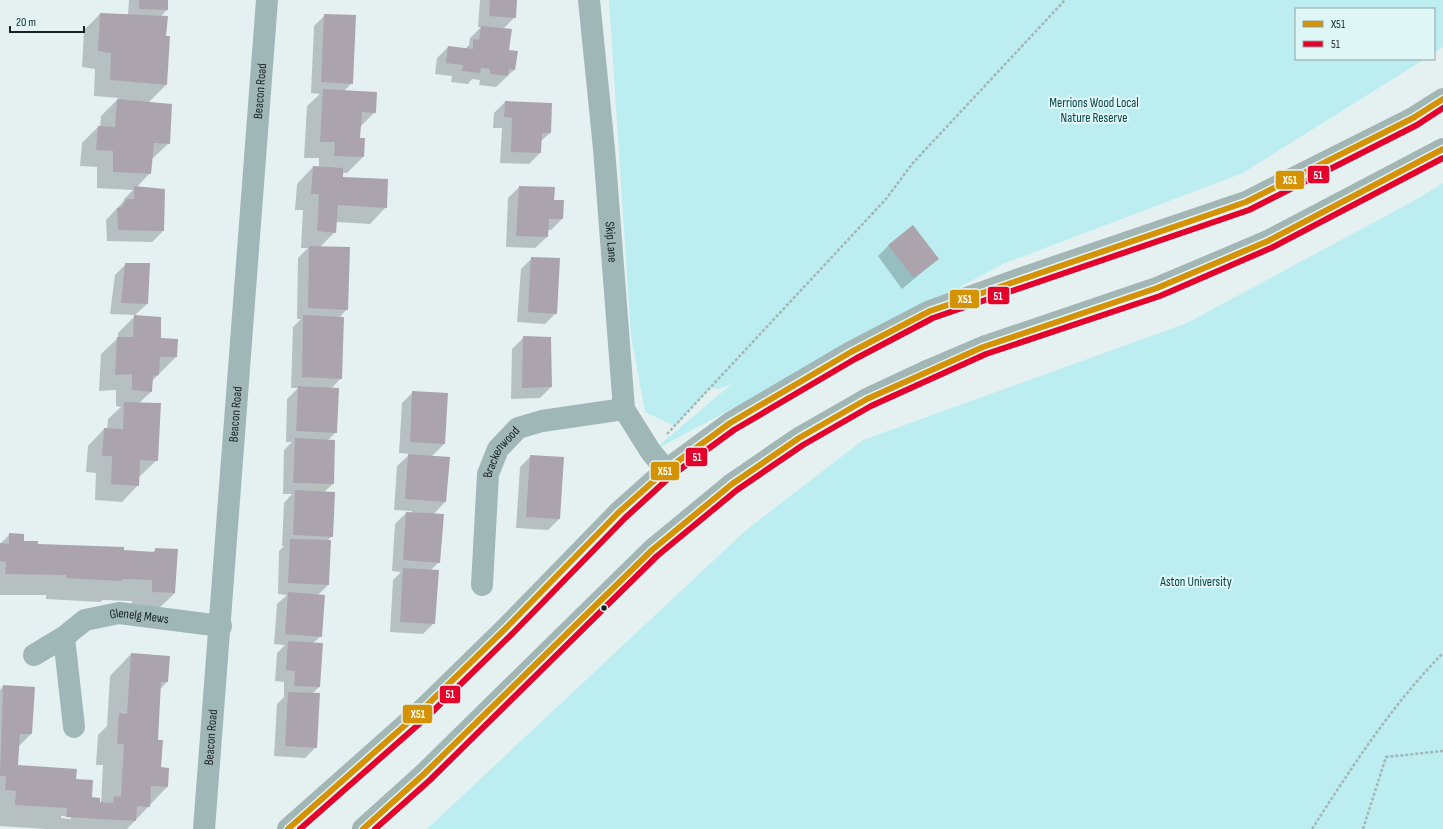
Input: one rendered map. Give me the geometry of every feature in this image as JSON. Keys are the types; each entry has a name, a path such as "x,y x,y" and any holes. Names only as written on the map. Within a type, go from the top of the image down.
{"highway":[{"path":"288,829 420,712 507,628 619,512 666,470 730,423 791,386 930,311 1246,202 1413,118 1443,99"},
{"path":"372,826 652,550 732,484 799,438 867,399 935,367 983,347 1157,288 1268,241 1443,149"}],"street":[{"name":"Beacon Road","path":"204,829 221,626 267,0"},
{"name":"Skip Lane","path":"589,0 604,149 624,409 651,452 666,470"},
{"name":"Brackenwood","path":"482,585 488,474 498,449 518,428 542,421 624,409"},
{"name":"Glenelg Mews","path":"34,655 64,637 85,620 119,613 221,626"},
{"path":"64,637 73,727"}],"path":[{"path":"651,452 886,198 912,164 1065,0"},
{"path":"1312,829 1359,756 1390,712 1443,653"},
{"path":"1364,829 1386,757 1443,751"}],"green space":[{"name":"Merrions Wood Local Nature Reserve","path":"609,0 1443,0 1443,47 1435,52 1435,8 1295,8 1295,60 1423,60 1243,173 1003,264 651,452 733,383 720,389 710,388 675,426 645,412 631,335"},
{"name":"Aston University","path":"1443,183 1443,829 427,829 745,531 863,440 1187,323 1419,198"}],"building":[{"path":"139,0 168,0 168,10 139,9"},
{"path":"490,0 517,0 516,18 489,16"},
{"path":"100,13 168,16 166,36 170,36 167,85 110,80 111,53 98,51"},
{"path":"324,14 356,15 353,84 321,82"},
{"path":"481,26 512,29 509,50 518,51 515,70 509,69 508,76 490,74 490,69 481,68 480,73 462,71 463,65 446,63 448,46 473,49 473,39 479,40"},
{"path":"323,89 377,92 376,113 362,112 360,138 365,138 364,157 334,156 335,142 320,142"},
{"path":"117,99 172,104 170,144 154,143 151,174 113,172 113,151 96,150 98,126 115,127"},
{"path":"505,101 552,103 551,133 542,133 541,153 511,152 512,118 504,117"},
{"path":"313,166 343,168 343,177 388,179 387,208 338,205 336,233 317,231 319,194 311,194"},
{"path":"134,186 165,189 164,231 118,230 117,208 122,207 126,199 134,199"},
{"path":"519,186 555,187 554,200 564,200 563,219 549,219 548,237 516,236"},
{"path":"913,225 939,259 914,278 888,245"},
{"path":"309,246 350,247 348,310 308,308"},
{"path":"531,257 560,258 557,314 528,312"},
{"path":"125,263 150,263 148,304 121,303"},
{"path":"134,315 161,317 161,338 178,339 177,357 160,357 159,375 153,376 152,392 132,390 132,374 115,375 117,337 133,337"},
{"path":"303,315 344,317 342,379 302,377"},
{"path":"523,336 551,337 552,387 522,388"},
{"path":"298,386 339,388 337,433 296,431"},
{"path":"412,391 448,393 445,444 410,442"},
{"path":"124,402 161,403 158,461 140,460 139,486 111,484 112,456 102,456 104,428 123,429"},
{"path":"295,438 335,440 334,484 293,483"},
{"path":"408,454 450,457 446,502 405,499"},
{"path":"530,455 564,457 560,519 526,517"},
{"path":"295,490 335,492 333,537 293,535"},
{"path":"406,512 444,514 440,563 403,560"},
{"path":"9,533 24,534 24,541 38,541 38,544 124,547 124,550 155,552 155,548 178,549 175,593 152,592 152,580 122,579 122,581 66,578 66,575 5,574 6,562 0,561 0,543 9,544"},
{"path":"290,539 331,540 329,585 288,583"},
{"path":"403,568 439,570 435,624 400,622"},
{"path":"288,592 325,595 322,637 285,634"},
{"path":"288,641 323,643 320,687 294,686 295,671 286,670"},
{"path":"131,653 170,656 168,682 161,682 158,740 163,740 161,767 169,768 168,787 151,786 150,807 137,806 136,821 66,817 67,808 15,805 16,791 5,790 6,776 0,776 3,685 35,687 32,734 20,734 18,765 77,769 76,779 93,780 92,797 100,798 100,802 113,803 114,796 121,797 124,744 117,744 119,713 127,714"},
{"path":"288,692 320,693 317,748 285,746"}],"transit line":[{"name":"X51","path":"288,829 421,711 507,627 619,512 666,470 730,423 851,352 930,311 1246,202 1413,118 1443,99"},
{"name":"51","path":"300,829 427,717 513,633 625,518 671,476 734,430 855,359 933,318 1249,210 1417,125 1443,108"},
{"name":"X51","path":"363,829 424,774 652,550 732,484 799,438 867,399 983,347 1157,288 1268,241 1443,149"},
{"name":"51","path":"375,829 430,780 657,556 737,490 803,445 871,406 986,354 1160,296 1271,248 1443,158"}]}
